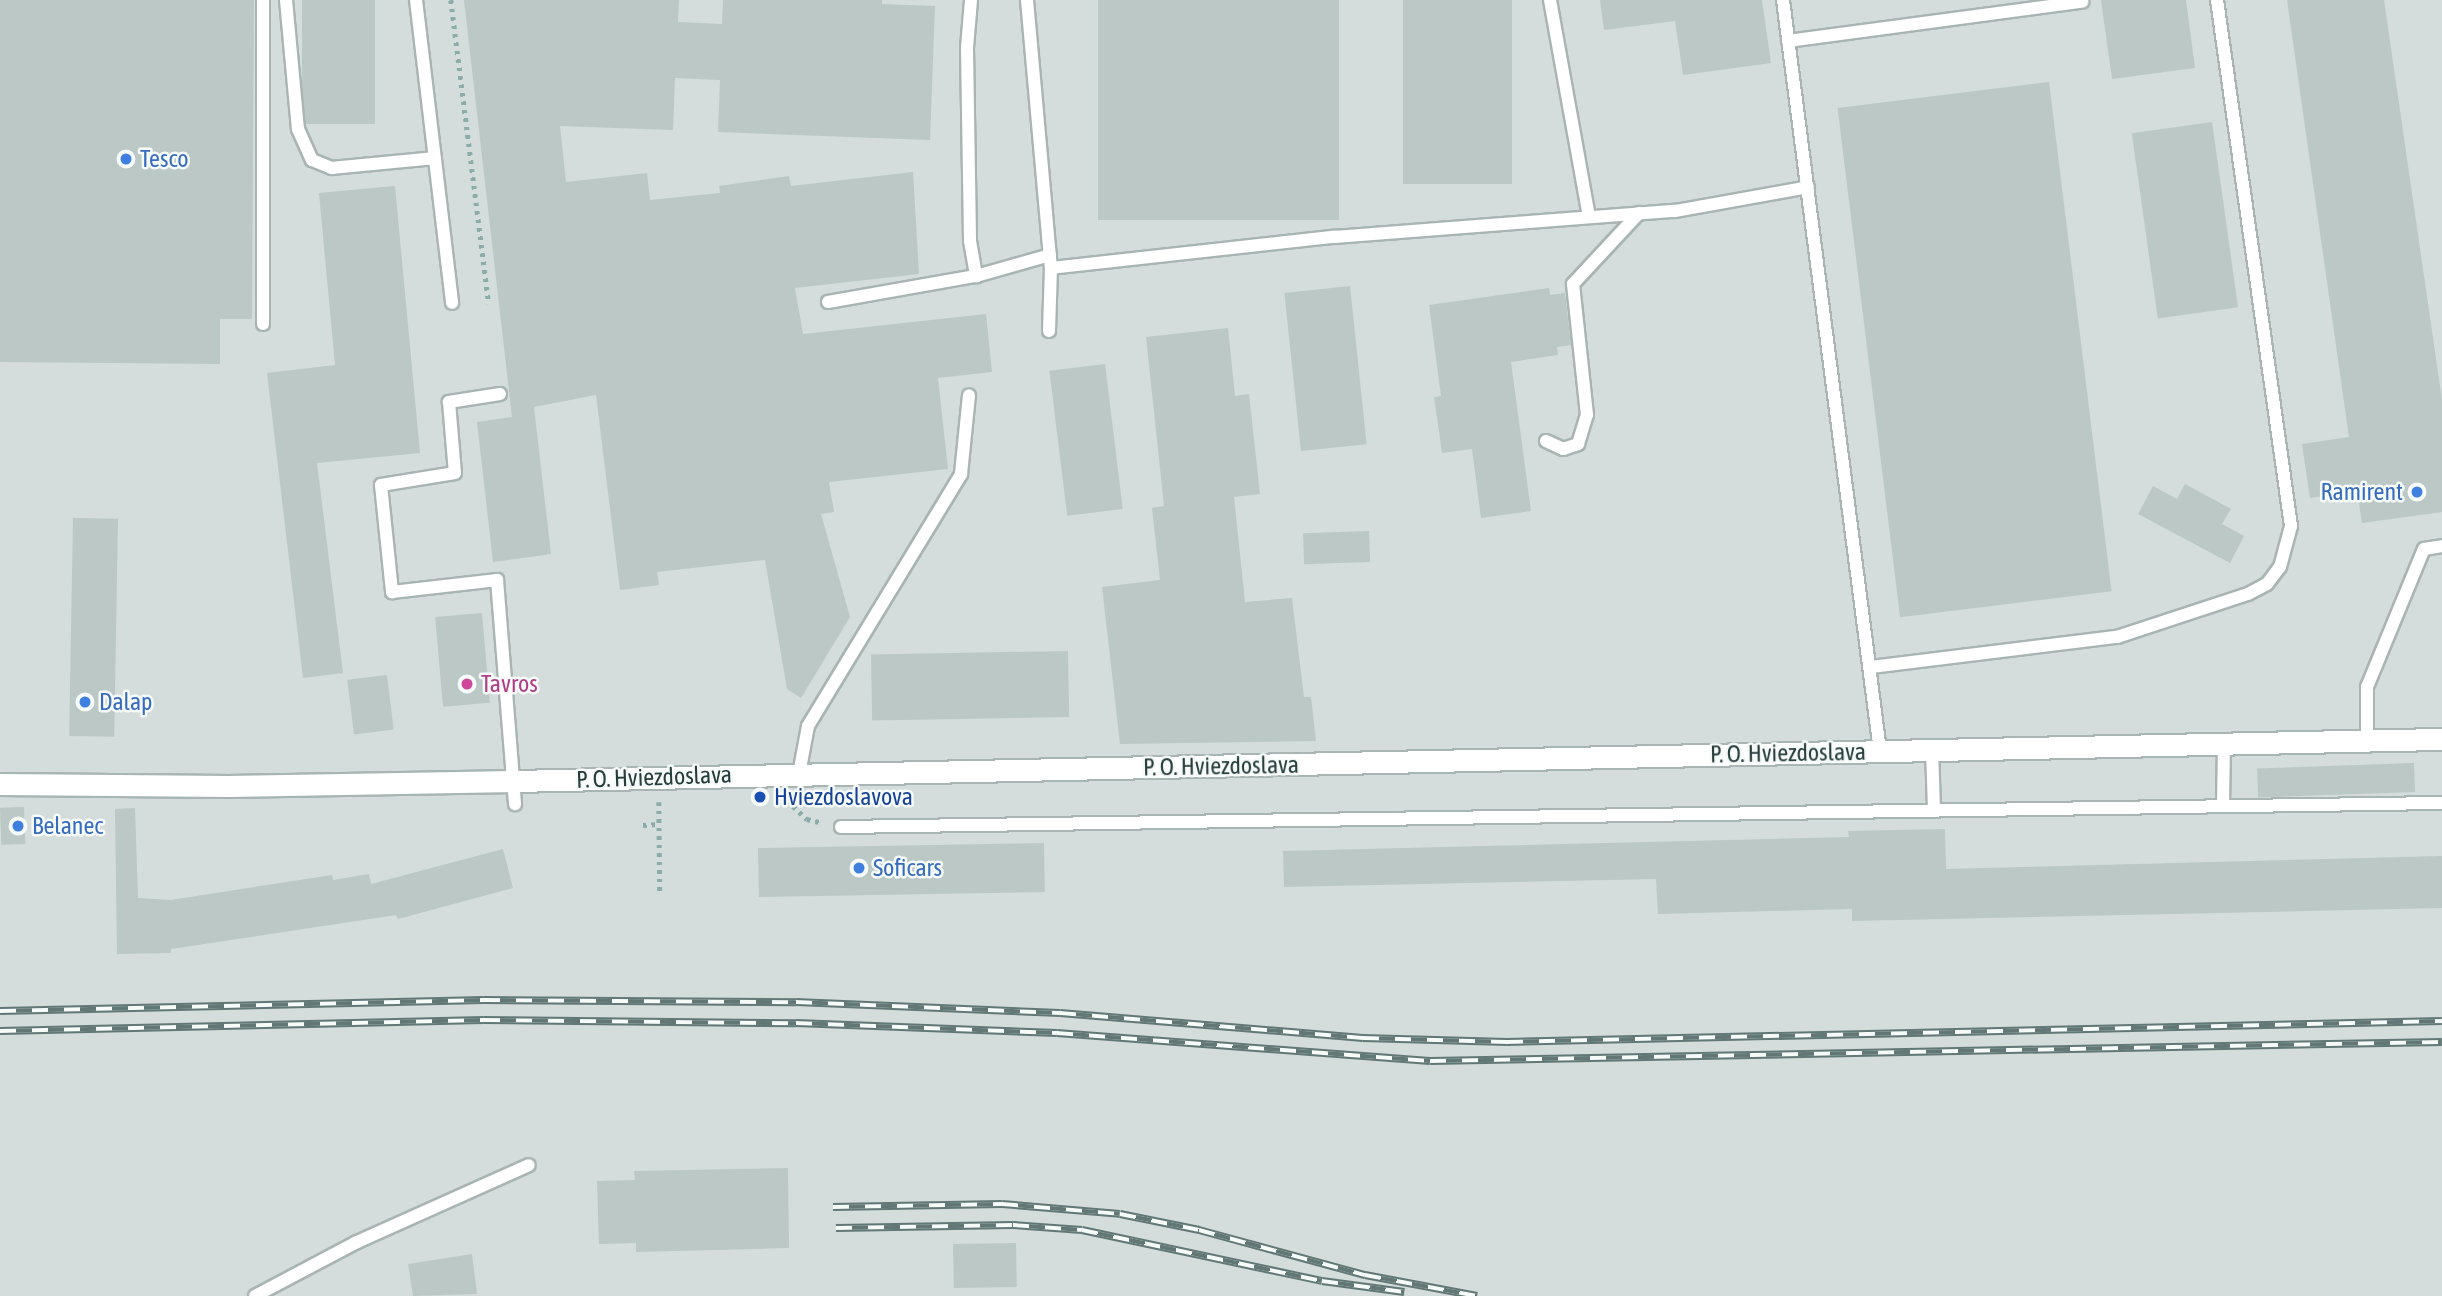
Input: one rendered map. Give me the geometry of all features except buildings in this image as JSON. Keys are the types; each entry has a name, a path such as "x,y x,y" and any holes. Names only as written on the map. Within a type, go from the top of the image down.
{"street":[{"name":"P. O. Hviezdoslava","path":"0,784 514,781 2442,739"}],"lane":[{"path":"263,0 263,324"},
{"path":"286,0 298,129 312,160 332,168 435,158"},
{"path":"416,0 452,303"},
{"path":"971,0 967,48 970,242 976,276"},
{"path":"1027,0 1051,268 1049,331"},
{"path":"1550,0 1589,216"},
{"path":"1783,0 1881,751"},
{"path":"1871,667 2117,637 2248,594 2267,584 2280,567 2291,526 2217,0"},
{"path":"1788,41 2082,2"},
{"path":"1051,268 1334,237 1639,213 1808,187"},
{"path":"1546,440 1563,449 1578,444 1587,415 1573,284 1639,213"},
{"path":"828,302 976,276 1050,255"},
{"path":"500,394 449,402 455,473 381,485 392,592 497,580 515,804"},
{"path":"791,774 808,726 961,474 969,395"},
{"path":"2367,741 2367,687 2424,548 2442,546"},
{"path":"2223,806 2224,743"},
{"path":"1931,749 1934,810"},
{"path":"841,827 2442,803"},
{"path":"255,1296 357,1242 529,1165"}],"path":[{"path":"451,0 489,304"},
{"path":"791,774 784,797 807,819 841,827"},
{"path":"658,777 660,892"},
{"path":"643,825 659,824"}],"shaded area":[{"path":"0,0 2442,0 2442,1296 0,1296"}],"railway":[{"path":"0,1011 484,1000 796,1002 1060,1013 1363,1038 1507,1042 2442,1021"},
{"path":"0,1031 484,1020 796,1023 1057,1033 1430,1061 2442,1042"},
{"path":"833,1207 1002,1204 1120,1214 1199,1230 1365,1275 1477,1296"},
{"path":"836,1228 1013,1225 1082,1230 1322,1281 1404,1292"}],"place":[{"name":"Tesco","path":"126,159"},
{"name":"Ramirent","path":"2417,492"},
{"name":"Tavros","path":"467,684"},
{"name":"Dalap","path":"85,702"},
{"name":"Hviezdoslavova","path":"760,797"},
{"name":"Belanec","path":"18,826"},
{"name":"Soficars","path":"859,868"}]}
